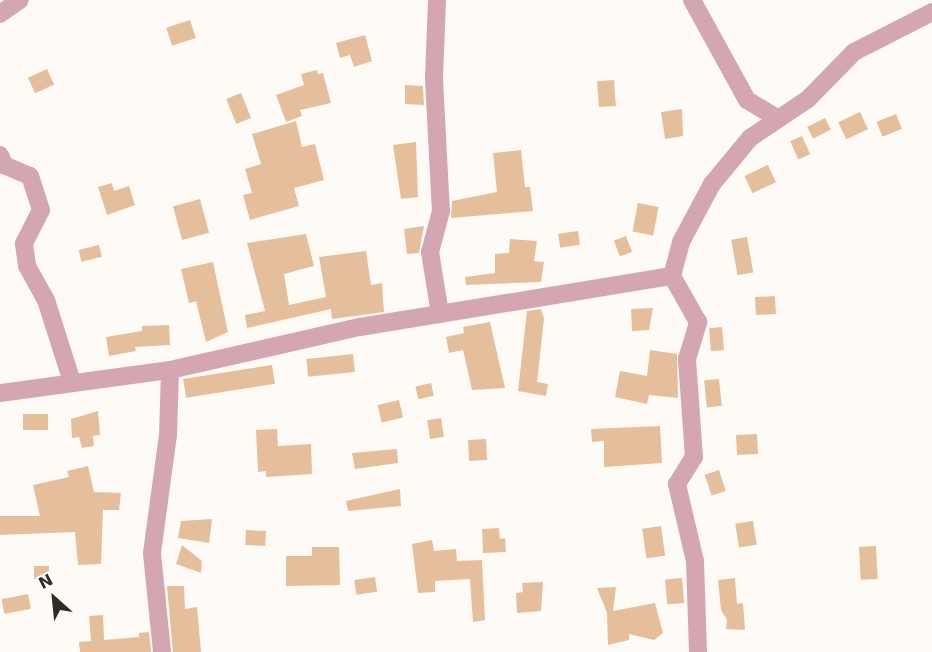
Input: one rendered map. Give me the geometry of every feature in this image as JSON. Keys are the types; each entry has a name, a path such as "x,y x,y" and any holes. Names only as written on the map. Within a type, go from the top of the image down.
{"street":[{"path":"0,14 20,0"},
{"path":"437,0 434,79 441,211 430,252 440,314"},
{"path":"692,0 747,100 777,118"},
{"path":"698,652 695,561 677,484 694,456 687,359 698,322 672,276 685,233 712,184 750,138 808,99 854,52 932,12"},
{"path":"0,155 4,165 30,176 41,210 24,244 27,266 46,300 72,382"},
{"path":"0,393 170,370 360,327 672,276"},
{"path":"162,652 152,553 168,435 170,370"}],"building":[{"path":"190,20 196,38 172,46 166,28"},
{"path":"365,35 372,61 354,67 350,55 340,58 336,43"},
{"path":"47,69 54,84 35,93 28,78"},
{"path":"317,70 318,74 323,73 331,103 300,110 302,116 286,122 276,95 304,85 301,74"},
{"path":"614,80 616,106 599,107 597,81"},
{"path":"405,85 423,86 424,105 405,104"},
{"path":"241,93 251,118 236,124 226,99"},
{"path":"682,109 683,136 665,139 661,112"},
{"path":"860,112 868,129 846,139 838,122"},
{"path":"896,114 902,129 883,137 877,122"},
{"path":"825,118 831,130 813,139 807,127"},
{"path":"296,121 302,147 315,144 324,180 294,188 299,206 250,220 243,195 252,193 245,169 261,164 252,134"},
{"path":"802,136 810,154 798,160 790,141"},
{"path":"416,142 418,197 401,199 393,145"},
{"path":"521,150 525,187 530,187 533,211 451,218 452,201 497,192 493,153"},
{"path":"768,165 776,182 752,193 744,176"},
{"path":"112,183 114,191 129,186 135,205 107,215 98,187"},
{"path":"200,199 209,233 182,240 173,206"},
{"path":"638,203 659,207 653,235 632,231"},
{"path":"424,226 419,253 407,254 404,229"},
{"path":"578,231 580,245 560,248 558,234"},
{"path":"306,234 314,266 284,274 289,305 326,297 319,257 366,251 371,285 382,283 384,312 332,319 331,309 247,328 245,315 265,311 247,243"},
{"path":"626,236 632,252 620,257 614,241"},
{"path":"747,237 753,272 737,275 731,240"},
{"path":"510,239 537,241 534,261 544,262 541,282 466,285 465,277 495,273 495,254 509,253"},
{"path":"99,245 102,257 82,262 79,250"},
{"path":"213,262 228,332 206,342 196,301 189,303 181,269"},
{"path":"775,296 776,314 756,315 755,297"},
{"path":"653,308 649,330 632,331 631,309"},
{"path":"541,309 544,319 537,382 548,384 546,396 518,391 527,311"},
{"path":"490,322 505,388 472,390 463,350 449,353 446,337 464,333 463,327"},
{"path":"169,325 170,345 135,347 136,351 109,356 106,337 142,331 142,326"},
{"path":"722,327 724,350 711,351 709,328"},
{"path":"650,350 677,354 678,398 649,395 647,404 615,397 620,371 647,376"},
{"path":"353,354 355,372 308,377 306,359"},
{"path":"272,365 275,384 186,398 183,379"},
{"path":"719,379 722,406 707,407 704,381"},
{"path":"431,383 434,396 418,399 415,387"},
{"path":"399,400 403,418 382,422 378,405"},
{"path":"98,411 100,435 93,436 94,446 82,448 79,437 72,438 71,419"},
{"path":"23,414 48,414 48,430 23,430"},
{"path":"441,418 444,437 430,439 427,420"},
{"path":"660,426 662,463 604,467 604,441 592,442 591,429"},
{"path":"277,429 278,446 311,444 312,474 266,477 266,471 258,472 256,430"},
{"path":"757,434 758,454 737,455 736,435"},
{"path":"486,439 487,460 469,461 468,440"},
{"path":"397,449 398,463 355,469 352,453"},
{"path":"88,466 94,492 121,493 119,510 103,510 101,564 78,565 75,532 0,535 0,516 40,516 33,485 69,477 67,471"},
{"path":"719,470 726,491 712,496 705,475"},
{"path":"400,489 401,506 348,511 346,501"},
{"path":"212,519 209,543 178,538 181,521"},
{"path":"753,521 757,545 739,548 735,524"},
{"path":"661,526 665,556 646,558 642,529"},
{"path":"499,528 500,539 505,538 506,552 483,553 482,529"},
{"path":"246,530 266,531 265,546 245,545"},
{"path":"432,540 434,551 456,549 457,561 482,560 485,620 473,622 470,579 435,581 435,592 418,593 412,544"},
{"path":"182,545 202,561 201,573 176,564"},
{"path":"876,546 878,579 861,580 859,547"},
{"path":"312,547 339,547 340,585 286,586 286,556 312,556"},
{"path":"34,566 49,566 49,579 34,579"},
{"path":"375,577 377,592 356,595 354,580"},
{"path":"682,578 684,603 667,604 665,579"},
{"path":"735,578 737,604 743,603 745,630 726,629 727,620 721,610 718,580"},
{"path":"543,582 541,611 517,613 516,593 523,592 522,583"},
{"path":"167,586 184,586 185,609 197,607 201,652 173,652"},
{"path":"616,587 613,611 655,603 663,633 654,640 629,634 629,640 608,645 607,613 597,588"},
{"path":"28,594 31,609 4,614 1,599"},
{"path":"103,615 104,640 139,637 139,633 149,632 151,652 80,652 79,642 91,641 89,616"}]}
